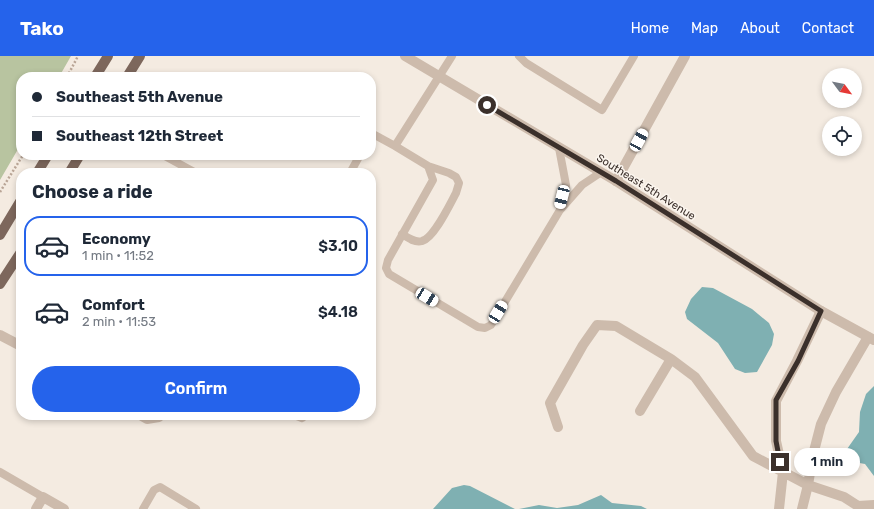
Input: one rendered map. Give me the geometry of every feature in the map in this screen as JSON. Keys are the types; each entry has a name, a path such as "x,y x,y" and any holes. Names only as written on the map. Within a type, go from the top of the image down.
{"main road":[{"path":"98,72 108,56"},
{"path":"130,72 140,56"},
{"path":"0,235 16,208"},
{"path":"0,284 16,260"}],"street":[{"name":"Southeast 5th Avenue","path":"405,56 616,181 821,311 871,339"},
{"path":"616,181 685,56"},
{"path":"779,509 783,472 776,441 776,400 798,361 821,311"},
{"path":"558,427 550,403 583,345 597,325 616,326 671,360 695,377 753,456 808,485 844,497 858,508 874,505"},
{"path":"0,335 16,343"},
{"path":"802,509 808,485 812,455 821,424 836,392 871,339"},
{"path":"640,411 671,360"},
{"path":"36,509 43,497 64,509"}],"lane":[{"path":"395,146 452,56"},
{"path":"519,56 526,63 602,110 634,56"},
{"path":"376,136 428,166 449,173 456,177 459,183 456,193 428,238 421,242 413,241 402,234"},
{"path":"559,148 566,185 560,210"},
{"path":"172,160 187,168"},
{"path":"428,166 433,180 388,260 386,268 389,274 478,327 485,328 491,325 560,210 582,185 600,172"},
{"path":"0,472 43,497"},
{"path":"143,509 154,490 160,487 196,509"}],"path":[{"path":"70,72 78,56"},
{"path":"0,192 20,160"}],"green space":[{"path":"0,56 71,56 62,72 16,72 16,153 0,180"}],"water":[{"path":"702,287 713,288 752,309 769,323 774,334 772,345 757,372 745,373 735,369 718,343 687,319 685,312 691,299"},
{"path":"874,386 874,476 865,464 854,462 846,466 840,459 859,432 860,412 866,394"},
{"path":"464,485 470,486 515,509 433,509 452,488"},
{"path":"601,495 612,503 641,506 647,509 519,509 539,505 557,508 578,505"}],"route":[{"path":"487,105 616,181 821,311 798,361 776,400 776,441 780,462"}]}
